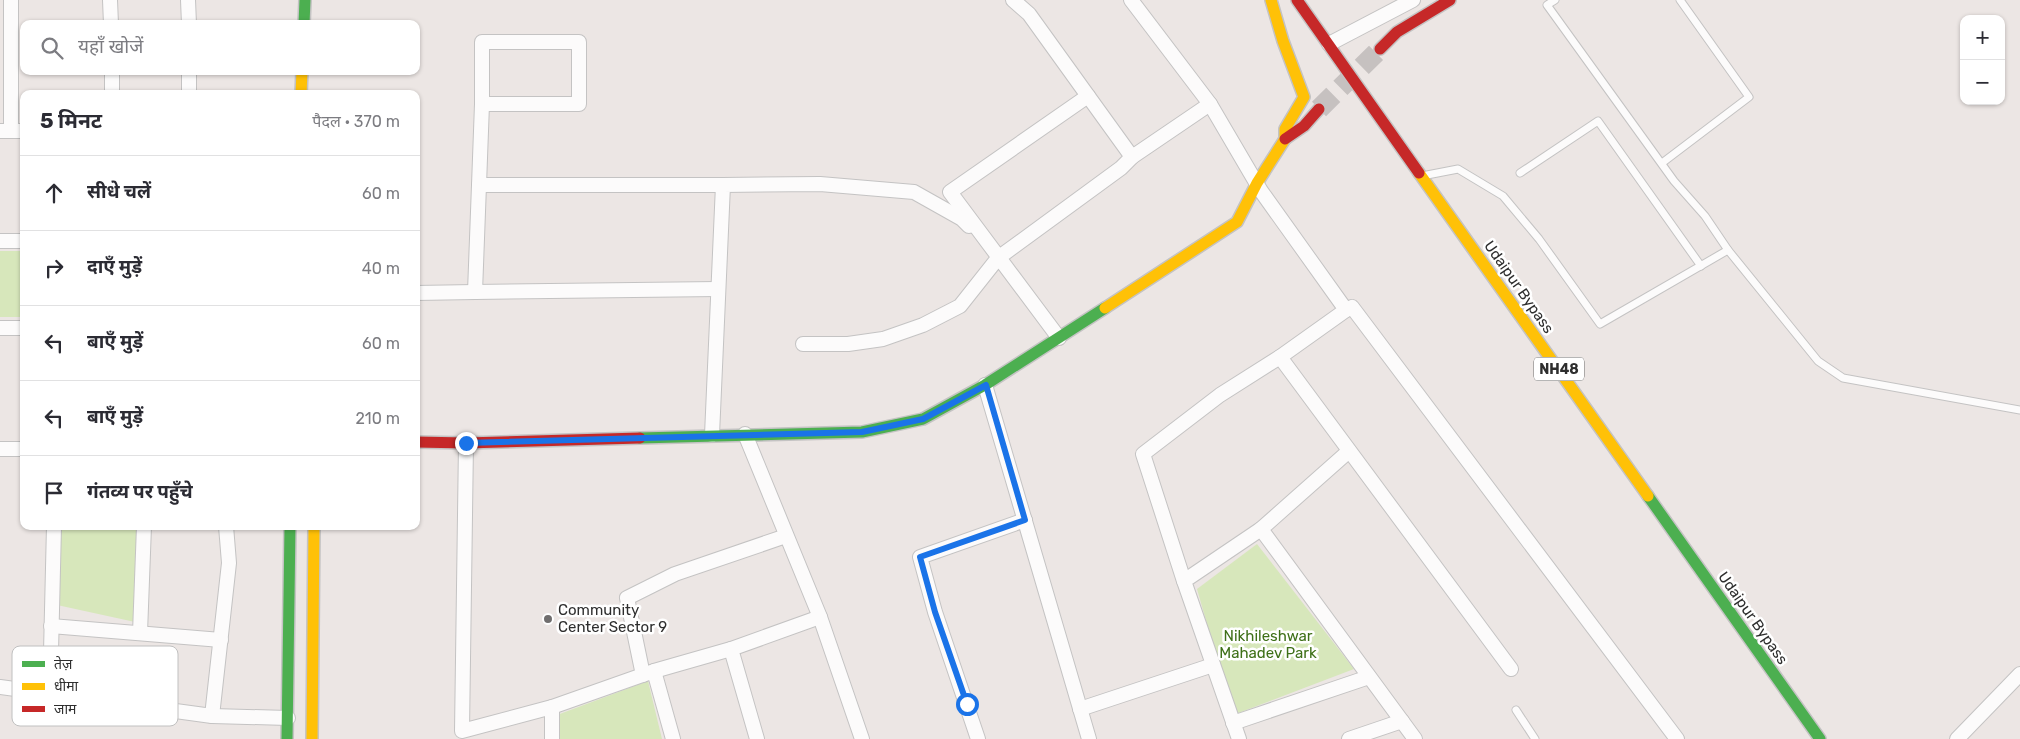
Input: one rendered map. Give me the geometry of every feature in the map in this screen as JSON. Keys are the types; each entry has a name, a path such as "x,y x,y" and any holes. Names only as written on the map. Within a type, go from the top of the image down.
{"main road":[{"path":"304,20 305,0"},
{"path":"1271,0 1282,41 1304,97 1286,129 1285,139"},
{"name":"Udaipur Bypass","path":"1296,0 1820,739"},
{"path":"1380,49 1397,32 1450,0"},
{"path":"302,75 302,90"},
{"path":"420,442 466,443 862,432 923,419 986,385 1236,222 1257,183 1285,139 1304,126 1319,109"},
{"path":"287,739 290,530"},
{"path":"312,739 314,530"}],"street":[{"path":"110,0 111,20"},
{"path":"188,0 189,20"},
{"path":"1013,0 1030,14 1132,156"},
{"path":"1131,0 1210,104 1257,183 1346,310"},
{"path":"1329,44 1412,0"},
{"path":"7,8 12,131"},
{"path":"475,292 482,104 482,42 579,42 579,104 482,104"},
{"path":"112,75 112,90"},
{"path":"189,75 189,90"},
{"path":"1059,338 950,192 1088,96"},
{"path":"803,344 848,344 883,339 923,325 960,306 998,258 1120,168 1132,156 1210,104"},
{"path":"479,185 820,184 914,192 962,219 998,258"},
{"path":"712,435 723,185"},
{"path":"0,241 20,241"},
{"path":"420,292 718,289"},
{"path":"1239,739 1143,454 1220,395 1280,357 1352,307 1677,739"},
{"path":"0,328 20,328"},
{"path":"1280,357 1511,668"},
{"path":"986,385 1089,739"},
{"path":"745,434 820,617 862,739"},
{"path":"466,443 462,735 552,708 648,673 731,649 820,617"},
{"path":"0,449 20,449"},
{"path":"1184,580 1261,529 1349,451"},
{"path":"978,739 935,612 920,557 1025,520"},
{"path":"1261,529 1415,739"},
{"path":"51,646 54,530"},
{"path":"140,633 144,530"},
{"path":"212,716 229,563 226,530"},
{"path":"673,739 648,673 627,598 675,574 786,536"},
{"path":"51,626 221,640"},
{"path":"731,649 757,739"},
{"path":"1080,709 1213,664"},
{"path":"1958,739 2020,674"},
{"path":"1233,723 1368,677"},
{"path":"552,708 552,739"},
{"path":"178,711 212,716 288,718"},
{"path":"1350,739 1402,721"}],"lane":[{"path":"1555,0 1547,5 1662,163 1705,216 1728,250 1818,361 1843,378 2020,410"},
{"path":"1662,163 1749,97 1680,0"},
{"path":"1520,173 1598,122 1701,266"},
{"path":"1422,176 1458,169 1503,196 1539,239 1600,324 1728,250"},
{"path":"1516,710 1535,739"}],"green space":[{"path":"0,251 20,251 20,317 0,317"},
{"path":"60,530 141,530 135,622 57,605"},
{"name":"Nikhileshwar Mahadev Park","path":"1257,544 1354,669 1233,715 1197,589"},
{"path":"648,681 662,739 558,739 557,715"}],"tunnel":[{"path":"1319,109 1380,49"}],"traffic: fast":[{"path":"304,20 305,0"},
{"path":"640,438 862,432 923,419 985,385 1105,308"},
{"path":"1648,496 1820,739"},
{"path":"287,739 290,530"}],"traffic: slow":[{"path":"1105,308 1237,222 1257,183 1285,139 1285,129 1304,97 1283,41 1271,0"},
{"path":"301,90 302,75"},
{"path":"1419,173 1648,496"},
{"path":"312,739 314,530"}],"traffic: jam":[{"path":"1297,0 1419,173"},
{"path":"1380,49 1397,32 1450,0"},
{"path":"1285,139 1304,126 1319,109"},
{"path":"420,442 466,443 640,438"}],"place":[{"name":"Community Center Sector 9","path":"548,619"}],"route":[{"path":"466,443 862,432 923,419 986,385 1025,520 920,557 935,612 967,704"}]}
